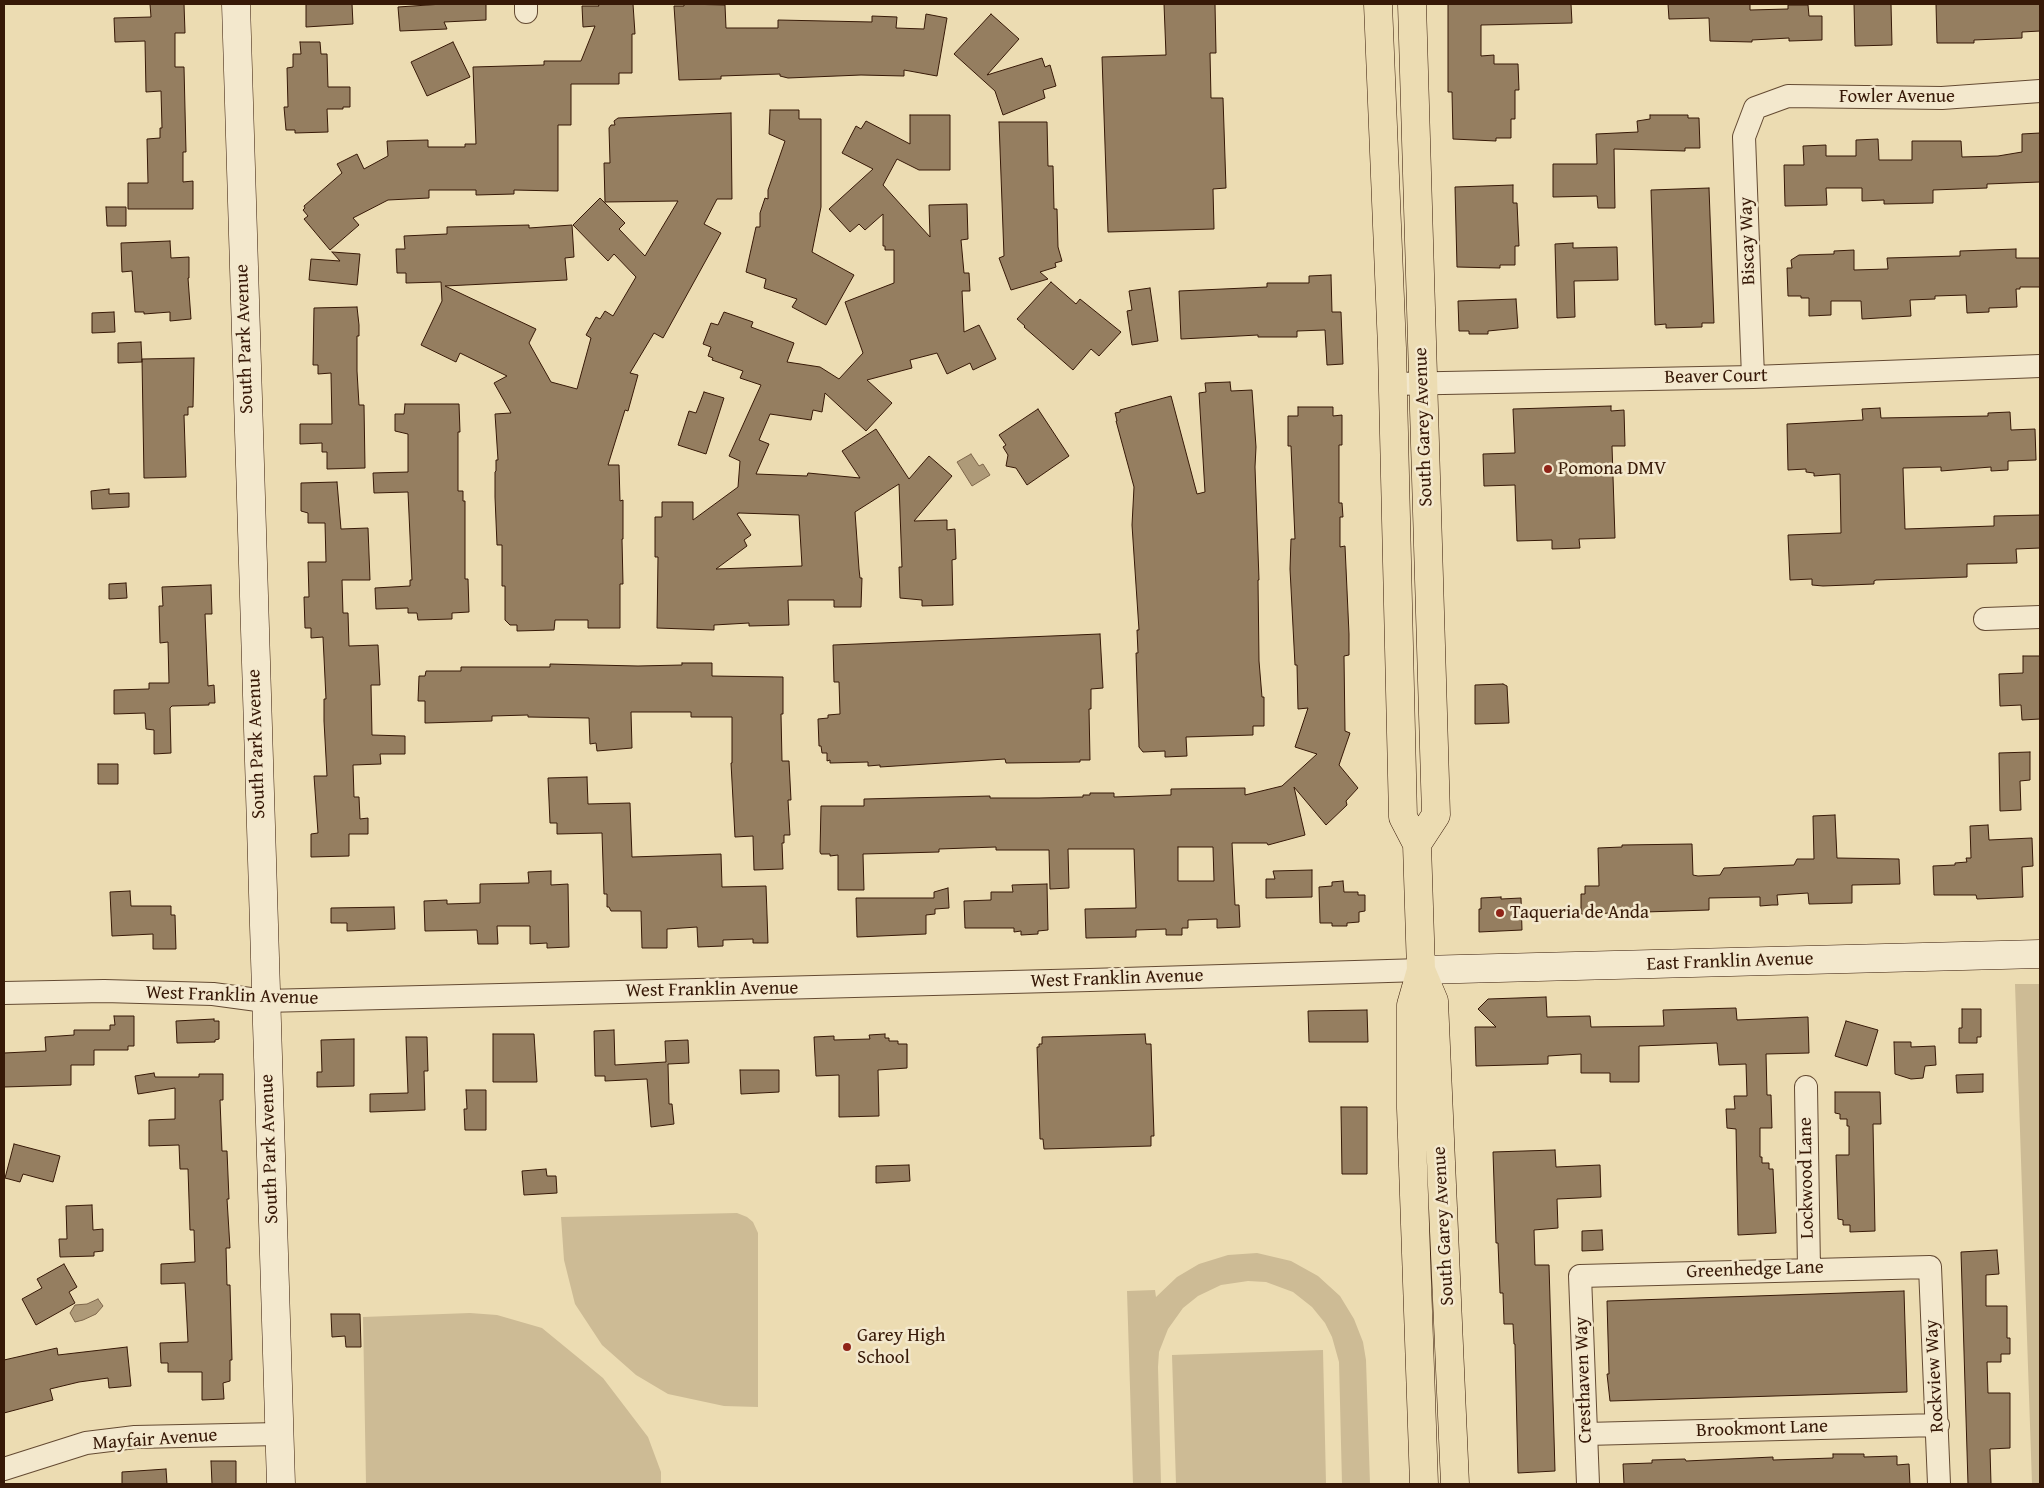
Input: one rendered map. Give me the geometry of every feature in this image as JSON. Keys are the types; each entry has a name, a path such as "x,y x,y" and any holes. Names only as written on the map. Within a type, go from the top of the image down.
{"main road":[{"name":"South Garey Avenue","path":"1378,4 1392,384 1403,817 1417,844 1421,970 1411,1005 1411,1108 1424,1484"},
{"name":"South Garey Avenue","path":"1412,4 1436,815 1417,844"},
{"name":"South Garey Avenue","path":"1421,970 1434,1000 1455,1484"}],"street":[{"name":"South Park Avenue","path":"236,4 281,1484"},
{"name":"Fowler Avenue","path":"1755,108 1788,96 1942,98 2040,92"},
{"name":"Biscay Way","path":"1753,376 1744,137 1755,108"},
{"name":"Beaver Court","path":"1392,384 1753,376 2040,366"},
{"path":"1985,619 2040,617"},
{"name":"East Franklin Avenue","path":"1421,970 2040,954"},
{"name":"West Franklin Avenue","path":"4,993 104,991 212,994 265,1000 1421,970"},
{"name":"Lockwood Lane","path":"1806,1087 1809,1268"},
{"name":"Greenhedge Lane","path":"1580,1276 1809,1268 1930,1267"},
{"name":"Rockview Way","path":"1930,1267 1939,1484"},
{"name":"Cresthaven Way","path":"1580,1276 1588,1484"},
{"name":"Brookmont Lane","path":"1586,1434 1938,1425"},
{"name":"Mayfair Avenue","path":"4,1469 86,1443 134,1437 279,1434"}],"shaded area":[{"path":"971,454 979,466 983,464 990,475 972,486 957,462"},
{"path":"2015,984 2040,984 2040,1484 2032,1484"},
{"path":"737,1213 753,1222 758,1233 758,1407 724,1406 668,1394 636,1375 602,1345 575,1304 564,1260 561,1217"},
{"path":"1257,1253 1291,1261 1318,1276 1340,1296 1354,1319 1363,1342 1366,1360 1370,1484 1342,1484 1339,1362 1332,1337 1325,1323 1312,1307 1293,1292 1266,1282 1248,1281 1221,1285 1198,1296 1183,1308 1168,1329 1159,1352 1158,1367 1161,1484 1133,1484 1127,1291 1155,1290 1156,1297 1177,1277 1199,1264 1228,1255"},
{"path":"98,1299 103,1306 96,1314 75,1322 70,1313 75,1305 87,1304"},
{"path":"470,1313 497,1315 542,1328 603,1378 648,1437 661,1472 661,1484 366,1484 363,1317"},
{"path":"1323,1350 1326,1484 1176,1484 1172,1355"}],"building":[{"path":"150,4 184,4 185,33 175,33 175,67 184,67 186,152 183,152 183,182 193,181 193,209 128,209 128,183 148,183 147,139 160,138 160,128 162,128 161,91 146,92 145,41 115,42 114,18 151,17"},
{"path":"306,4 352,4 353,24 306,27"},
{"path":"486,4 486,20 444,22 447,29 400,31 398,7"},
{"path":"598,4 633,4 635,34 632,34 632,73 619,73 619,84 571,84 571,125 558,125 558,191 514,190 514,194 476,195 476,190 429,190 429,198 388,200 353,218 359,225 330,250 304,219 308,216 303,210 304,206 342,173 337,164 357,154 364,169 388,156 387,141 428,140 428,147 465,147 465,144 476,144 473,67 544,65 544,61 581,61 595,26 583,27 582,6 599,6"},
{"path":"684,4 725,5 726,28 778,28 778,20 872,22 872,16 897,17 896,28 924,29 926,14 947,18 937,76 904,70 904,76 861,75 788,78 780,76 780,74 721,76 721,79 679,80 674,6 684,6"},
{"path":"1164,4 1215,4 1216,53 1210,53 1211,98 1223,98 1226,188 1213,189 1214,229 1108,232 1102,57 1166,55"},
{"path":"1448,4 1571,4 1572,23 1481,25 1481,56 1494,55 1494,64 1518,64 1519,90 1515,90 1515,119 1511,119 1511,138 1496,138 1496,141 1453,139 1452,92 1448,92"},
{"path":"1668,4 1750,4 1750,10 1788,9 1788,5 1808,5 1809,16 1822,16 1822,40 1789,41 1789,38 1752,40 1752,42 1710,41 1709,18 1669,19"},
{"path":"1854,4 1891,4 1892,45 1855,46"},
{"path":"1936,4 2040,4 2040,31 2022,32 2022,38 1974,40 1974,43 1937,43"},
{"path":"991,14 1019,39 987,75 1042,58 1045,67 1050,65 1056,86 1043,90 1045,98 1003,115 995,91 954,54"},
{"path":"300,42 320,42 321,54 327,54 328,87 350,87 350,107 327,109 328,132 295,133 295,130 286,130 284,107 288,107 287,68 293,67 293,54 301,54"},
{"path":"453,42 470,77 427,96 411,62"},
{"path":"770,110 799,110 799,119 821,119 821,207 812,252 854,275 826,325 792,307 797,299 764,288 766,279 746,272 756,227 760,227 760,213 765,198 768,199 768,190 785,141 769,134"},
{"path":"731,113 732,199 717,199 704,224 721,233 663,338 654,333 630,373 638,375 628,411 625,410 608,465 619,465 620,501 623,500 623,584 620,584 620,628 588,628 588,620 555,620 554,630 517,631 517,625 510,625 505,620 505,586 502,586 502,545 497,545 495,497 495,472 496,460 498,460 495,414 511,413 494,383 507,376 460,353 456,362 421,345 442,301 441,282 406,283 406,273 397,273 396,249 405,249 404,236 447,234 447,227 529,225 529,228 572,225 574,257 565,258 567,280 445,286 536,329 529,343 551,382 577,389 591,338 586,335 596,317 600,319 605,311 613,316 636,277 614,254 608,261 573,225 600,198 625,223 619,229 645,256 678,201 605,202 604,163 610,163 609,128 611,125 615,125 614,121 618,118"},
{"path":"910,115 950,115 950,170 919,170 897,159 883,185 930,237 929,205 967,204 968,239 961,240 964,273 969,273 970,291 962,291 964,332 979,325 996,359 973,370 970,363 947,374 937,353 910,360 912,368 867,380 892,403 866,431 825,393 822,412 813,410 811,420 770,414 759,440 769,444 756,474 807,476 808,473 860,478 842,451 876,429 909,479 929,456 952,476 914,521 947,520 947,530 955,529 956,559 952,560 953,605 922,606 922,600 900,598 899,567 902,567 899,484 855,512 859,569 860,578 862,578 861,607 834,607 834,600 788,600 789,625 749,626 749,623 714,625 714,630 657,628 658,557 655,557 655,517 662,517 662,502 693,502 693,520 738,487 740,461 729,456 761,385 740,378 743,371 712,360 713,358 708,356 711,347 703,344 711,323 718,325 724,312 753,322 751,327 794,343 787,362 820,367 839,379 863,353 845,302 894,283 894,250 885,250 885,246 883,246 883,214 865,230 859,224 850,232 829,209 873,169 842,153 856,126 861,129 866,121 910,144","holes":["737,514 799,515 802,566 716,569 747,546 744,540 751,535"]},
{"path":"1650,115 1688,115 1688,118 1699,118 1700,148 1685,148 1685,151 1614,149 1615,208 1598,208 1597,196 1553,197 1553,164 1597,164 1596,134 1638,132 1637,121 1650,119"},
{"path":"999,122 1047,122 1048,166 1053,166 1054,209 1057,209 1058,247 1062,261 1055,263 1056,267 1040,272 1048,279 1011,290 999,258 1004,256"},
{"path":"2040,133 2040,182 1987,184 1987,188 1933,190 1933,203 1884,204 1884,200 1862,201 1862,188 1826,188 1827,205 1785,206 1784,165 1804,165 1803,146 1826,145 1826,156 1856,156 1856,140 1878,139 1879,160 1912,160 1912,141 1961,141 1962,157 1998,156 2022,152 2022,134"},
{"path":"1513,185 1513,203 1517,203 1519,246 1515,246 1515,265 1500,265 1500,268 1457,267 1455,187"},
{"path":"1709,188 1714,323 1702,323 1702,327 1666,328 1666,324 1655,325 1651,190"},
{"path":"106,207 126,207 126,226 107,226"},
{"path":"170,241 171,258 189,257 188,278 191,319 170,321 170,312 144,314 144,312 135,312 132,271 122,272 121,243"},
{"path":"1573,243 1573,248 1617,247 1618,280 1574,281 1575,317 1557,318 1555,244"},
{"path":"2016,249 2016,258 2040,258 2040,287 2020,287 2020,289 2016,289 2017,307 1989,308 1989,312 1967,313 1966,295 1935,296 1935,299 1910,300 1911,316 1862,319 1861,301 1831,301 1831,315 1809,316 1809,298 1788,296 1787,268 1792,268 1791,260 1799,255 1834,254 1834,251 1854,250 1854,270 1888,269 1887,258 1960,256 1960,251"},
{"path":"332,252 360,254 357,285 309,280 311,259 340,261"},
{"path":"1331,275 1332,312 1341,312 1343,364 1327,365 1325,330 1297,331 1297,337 1258,337 1258,335 1181,339 1179,291 1267,287 1267,283 1309,283 1309,276"},
{"path":"1051,282 1076,304 1080,299 1121,332 1099,356 1091,349 1073,370 1017,319"},
{"path":"1150,288 1158,341 1132,345 1127,311 1132,310 1129,291"},
{"path":"1516,299 1518,328 1488,331 1488,334 1469,334 1469,331 1459,331 1458,301"},
{"path":"357,307 359,336 357,336 357,371 359,405 364,405 365,468 327,469 327,452 322,452 322,443 300,444 300,424 332,424 331,373 318,374 318,365 313,365 314,308"},
{"path":"114,312 115,332 92,333 92,313"},
{"path":"141,342 142,362 118,363 118,343"},
{"path":"194,358 193,407 188,407 188,415 184,415 186,477 144,478 142,359"},
{"path":"1230,382 1231,391 1252,390 1256,447 1259,661 1262,697 1264,697 1264,726 1253,726 1253,735 1186,737 1187,756 1165,757 1165,751 1143,752 1139,747 1136,653 1138,653 1137,630 1139,630 1132,525 1134,487 1115,413 1171,396 1197,494 1205,492 1199,393 1206,392 1205,383"},
{"path":"704,392 724,398 706,454 678,445 689,411 696,413"},
{"path":"405,404 459,404 458,491 463,491 463,501 465,501 465,579 468,579 469,612 452,613 452,619 418,620 417,613 408,613 408,608 376,609 375,588 410,586 410,580 412,580 408,492 374,493 373,473 408,472 408,434 395,431 395,414 404,414"},
{"name":"Pomona DMV","path":"1611,406 1611,411 1624,410 1625,446 1612,446 1615,538 1579,539 1580,548 1552,549 1552,540 1517,541 1515,485 1484,486 1483,454 1515,453 1513,409"},
{"path":"1298,407 1333,407 1333,416 1342,415 1342,445 1339,445 1339,503 1342,503 1343,517 1340,517 1340,547 1345,546 1349,655 1344,656 1345,731 1350,733 1339,765 1358,788 1346,801 1347,805 1326,825 1294,787 1305,835 1268,845 1267,843 1232,843 1235,905 1239,905 1240,927 1217,928 1217,919 1188,920 1188,928 1182,928 1182,935 1166,935 1166,929 1136,930 1136,937 1086,938 1085,909 1136,908 1134,849 1068,849 1069,888 1050,889 1049,850 996,850 996,847 939,849 939,852 863,854 864,890 838,890 838,855 830,856 830,854 821,854 820,852 821,806 864,806 864,799 990,796 990,798 1083,797 1083,795 1090,795 1090,793 1114,793 1114,797 1171,795 1171,789 1245,788 1245,795 1282,786 1317,754 1295,747 1308,708 1298,709 1297,665 1295,665 1290,569 1291,539 1295,539 1291,446 1288,446 1288,416 1298,416","holes":["1178,847 1213,847 1214,881 1178,881"]},
{"path":"1880,408 1881,418 1988,416 1988,413 2010,412 2011,430 2035,429 2036,460 2008,461 2008,470 1991,471 1991,467 1941,471 1941,467 1903,468 1905,529 1994,526 1994,516 2040,515 2040,548 2016,549 2017,563 1967,564 1967,577 1876,580 1874,584 1823,586 1812,585 1812,579 1790,580 1788,535 1841,533 1840,474 1814,476 1814,473 1806,472 1806,469 1788,470 1787,424 1863,420 1862,409"},
{"path":"1038,409 1069,456 1027,485 1016,468 1006,466 1008,455 1003,447 1006,445 999,435"},
{"path":"337,482 341,529 368,528 370,580 342,580 343,613 348,613 349,646 378,645 380,685 371,685 372,735 405,736 405,754 380,754 381,764 353,765 354,797 359,797 360,819 368,818 368,834 349,834 349,856 311,857 311,834 318,833 314,776 327,776 324,721 324,699 326,699 323,637 311,638 311,628 305,628 304,597 309,597 308,562 326,562 325,523 308,523 308,513 301,511 301,483"},
{"path":"109,489 109,494 129,493 129,507 92,509 91,491"},
{"path":"126,583 127,598 109,599 109,584"},
{"path":"211,585 212,614 205,614 208,686 214,685 215,703 209,703 209,705 172,706 170,708 171,753 154,754 154,730 146,729 145,713 114,714 114,690 149,689 149,683 169,683 168,642 160,643 159,606 163,606 162,587"},
{"path":"1100,634 1103,688 1091,689 1091,709 1089,709 1090,760 1080,760 1080,762 1006,763 1005,759 880,767 880,765 868,766 868,762 830,763 830,760 827,761 827,753 822,753 821,746 819,746 818,719 828,718 828,715 840,714 839,682 834,682 833,645"},
{"path":"2023,656 2040,656 2040,719 2022,720 2021,705 2000,706 1999,674 2023,673"},
{"path":"682,663 712,663 712,676 783,677 783,714 781,714 782,761 789,761 791,800 788,800 790,835 784,835 784,843 782,843 783,869 754,870 753,836 735,837 731,763 732,717 691,717 691,712 631,712 632,748 597,751 596,743 590,744 589,718 528,717 528,715 492,716 492,721 425,723 425,701 418,701 419,676 425,676 426,671 461,671 461,667 550,667 550,664 638,666 682,665"},
{"path":"1503,684 1507,686 1509,723 1475,724 1475,685"},
{"path":"2030,752 2030,780 2020,781 2021,810 2000,811 1999,753"},
{"path":"98,764 118,764 118,784 98,784"},
{"path":"587,777 588,804 630,803 632,857 721,854 722,887 766,886 768,943 753,943 753,939 723,940 723,946 698,947 697,927 667,929 667,948 642,948 641,911 611,911 607,907 607,894 604,894 602,833 557,834 557,823 550,823 548,778"},
{"path":"1835,815 1837,858 1899,859 1900,884 1852,885 1852,903 1809,904 1808,893 1777,895 1778,905 1760,906 1760,897 1709,898 1709,910 1581,914 1581,894 1585,894 1585,886 1599,886 1598,848 1622,847 1622,845 1692,844 1693,875 1698,876 1720,875 1724,868 1794,865 1797,859 1814,859 1813,816"},
{"path":"1988,825 1989,840 2032,838 2033,866 2022,867 2023,897 1977,899 1976,895 1934,895 1933,866 1955,865 1955,863 1967,862 1966,858 1971,858 1970,826"},
{"path":"1312,870 1312,897 1266,898 1266,879 1275,879 1273,871"},
{"path":"551,871 551,885 568,884 569,947 547,948 547,943 530,944 530,926 497,926 498,944 478,944 477,930 425,931 424,901 447,900 447,904 480,903 480,884 529,883 528,872"},
{"path":"1343,881 1344,892 1358,892 1358,895 1365,895 1365,911 1359,912 1359,922 1347,923 1347,926 1332,926 1332,923 1320,923 1319,887 1332,886 1332,882"},
{"path":"1047,884 1048,930 1038,931 1038,934 1021,935 1021,931 1014,932 1014,928 965,928 964,901 991,900 991,892 1013,892 1012,885"},
{"path":"948,888 949,908 935,909 935,914 926,915 926,934 857,937 856,898 934,898 934,892"},
{"path":"130,891 131,906 171,906 171,915 175,915 176,949 153,949 153,934 112,936 110,892"},
{"name":"Taqueria de Anda","path":"1501,897 1501,899 1521,898 1522,930 1479,932 1481,898"},
{"path":"394,907 395,929 347,931 347,923 331,923 331,908"},
{"path":"1546,997 1547,1017 1590,1016 1591,1027 1664,1026 1663,1010 1736,1008 1737,1020 1808,1017 1809,1053 1766,1054 1767,1095 1771,1095 1772,1128 1760,1128 1760,1157 1762,1157 1762,1163 1769,1163 1769,1169 1773,1169 1776,1233 1738,1235 1736,1129 1727,1128 1726,1109 1735,1109 1734,1096 1747,1096 1746,1064 1719,1065 1717,1043 1639,1046 1639,1082 1610,1082 1610,1073 1581,1073 1581,1054 1548,1056 1548,1064 1476,1066 1475,1027 1496,1027 1478,1009 1488,999"},
{"path":"1962,1009 1981,1009 1981,1037 1977,1037 1977,1043 1959,1043 1959,1028 1962,1028"},
{"path":"1367,1010 1368,1042 1309,1042 1308,1011"},
{"path":"114,1016 134,1016 134,1046 128,1046 128,1050 94,1050 94,1065 71,1065 71,1085 4,1087 4,1053 46,1051 45,1037 74,1035 74,1030 110,1030 110,1025 115,1025"},
{"path":"214,1019 214,1021 219,1021 219,1039 215,1040 215,1042 177,1043 176,1021"},
{"path":"1846,1021 1878,1030 1867,1066 1835,1056"},
{"path":"614,1030 615,1065 666,1062 665,1041 688,1040 689,1063 668,1064 669,1104 672,1104 674,1124 651,1127 647,1079 605,1081 605,1076 595,1076 594,1031"},
{"path":"493,1034 534,1034 537,1082 493,1082"},
{"path":"885,1034 885,1038 889,1038 889,1041 907,1044 907,1068 878,1070 879,1116 839,1117 839,1075 816,1076 814,1037 834,1036 834,1040 870,1039 869,1035"},
{"path":"1145,1034 1146,1044 1151,1044 1154,1136 1151,1136 1151,1146 1044,1149 1043,1139 1040,1139 1037,1047 1039,1047 1039,1044 1042,1044 1042,1037"},
{"path":"406,1037 427,1037 428,1071 424,1071 425,1110 370,1112 370,1094 408,1093"},
{"path":"354,1039 354,1086 317,1087 317,1072 322,1072 321,1040"},
{"path":"1894,1042 1911,1042 1911,1047 1935,1046 1936,1065 1925,1066 1923,1078 1911,1079 1895,1074"},
{"path":"740,1070 779,1070 779,1092 741,1094"},
{"path":"154,1073 155,1077 199,1077 199,1074 223,1074 223,1100 220,1100 222,1151 227,1151 230,1248 226,1248 227,1285 230,1285 232,1360 230,1360 230,1381 223,1383 224,1399 202,1400 202,1372 168,1372 168,1363 161,1363 160,1343 188,1342 185,1283 161,1284 161,1264 195,1262 194,1230 190,1230 188,1169 180,1169 179,1145 149,1146 149,1120 175,1119 175,1088 138,1094 135,1076"},
{"path":"1983,1074 1983,1092 1957,1093 1956,1075"},
{"path":"466,1090 486,1090 486,1130 465,1130 464,1109 467,1109"},
{"path":"1835,1092 1880,1092 1881,1124 1873,1124 1875,1231 1850,1232 1850,1225 1843,1225 1843,1220 1838,1219 1836,1155 1849,1155 1849,1126 1847,1126 1847,1119 1840,1119 1840,1114 1835,1113"},
{"path":"1341,1107 1367,1107 1367,1174 1342,1174"},
{"path":"14,1144 60,1156 53,1182 23,1174 20,1182 5,1178"},
{"path":"1555,1150 1556,1167 1600,1165 1601,1197 1557,1199 1558,1228 1534,1230 1535,1265 1549,1265 1555,1471 1518,1473 1515,1344 1513,1324 1504,1324 1503,1293 1500,1293 1498,1243 1496,1243 1493,1152"},
{"path":"909,1165 910,1181 876,1183 876,1166"},
{"path":"546,1169 547,1176 556,1176 557,1193 524,1195 522,1171"},
{"path":"92,1205 93,1230 103,1229 103,1251 94,1252 94,1256 60,1257 59,1239 67,1239 66,1206"},
{"path":"1602,1230 1603,1250 1582,1251 1582,1231"},
{"path":"1997,1250 1999,1274 1986,1275 1986,1306 2007,1306 2007,1338 2010,1338 2010,1354 2001,1354 2001,1362 1987,1362 1988,1393 2010,1393 2010,1448 1990,1449 1991,1484 1968,1484 1961,1252"},
{"path":"64,1264 77,1287 69,1292 75,1303 36,1325 22,1299 42,1288 37,1279"},
{"path":"1904,1291 1907,1392 1610,1401 1607,1374 1609,1374 1607,1301"},
{"path":"331,1314 360,1314 361,1347 346,1347 345,1336 332,1337"},
{"path":"127,1347 131,1386 109,1388 108,1378 79,1382 50,1389 53,1400 4,1413 4,1360 57,1348 58,1355"},
{"path":"1833,1454 1864,1454 1864,1457 1897,1456 1897,1465 1909,1464 1910,1484 1624,1484 1623,1464 1652,1463 1652,1460 1685,1459 1686,1461 1773,1457 1773,1460 1833,1458"},
{"path":"211,1461 236,1461 236,1484 212,1484"},
{"path":"166,1469 167,1484 122,1484 122,1472"}],"place":[{"name":"Pomona DMV","path":"1548,469"},
{"name":"Taqueria de Anda","path":"1500,913"},
{"name":"Garey High School","path":"847,1347"}]}
